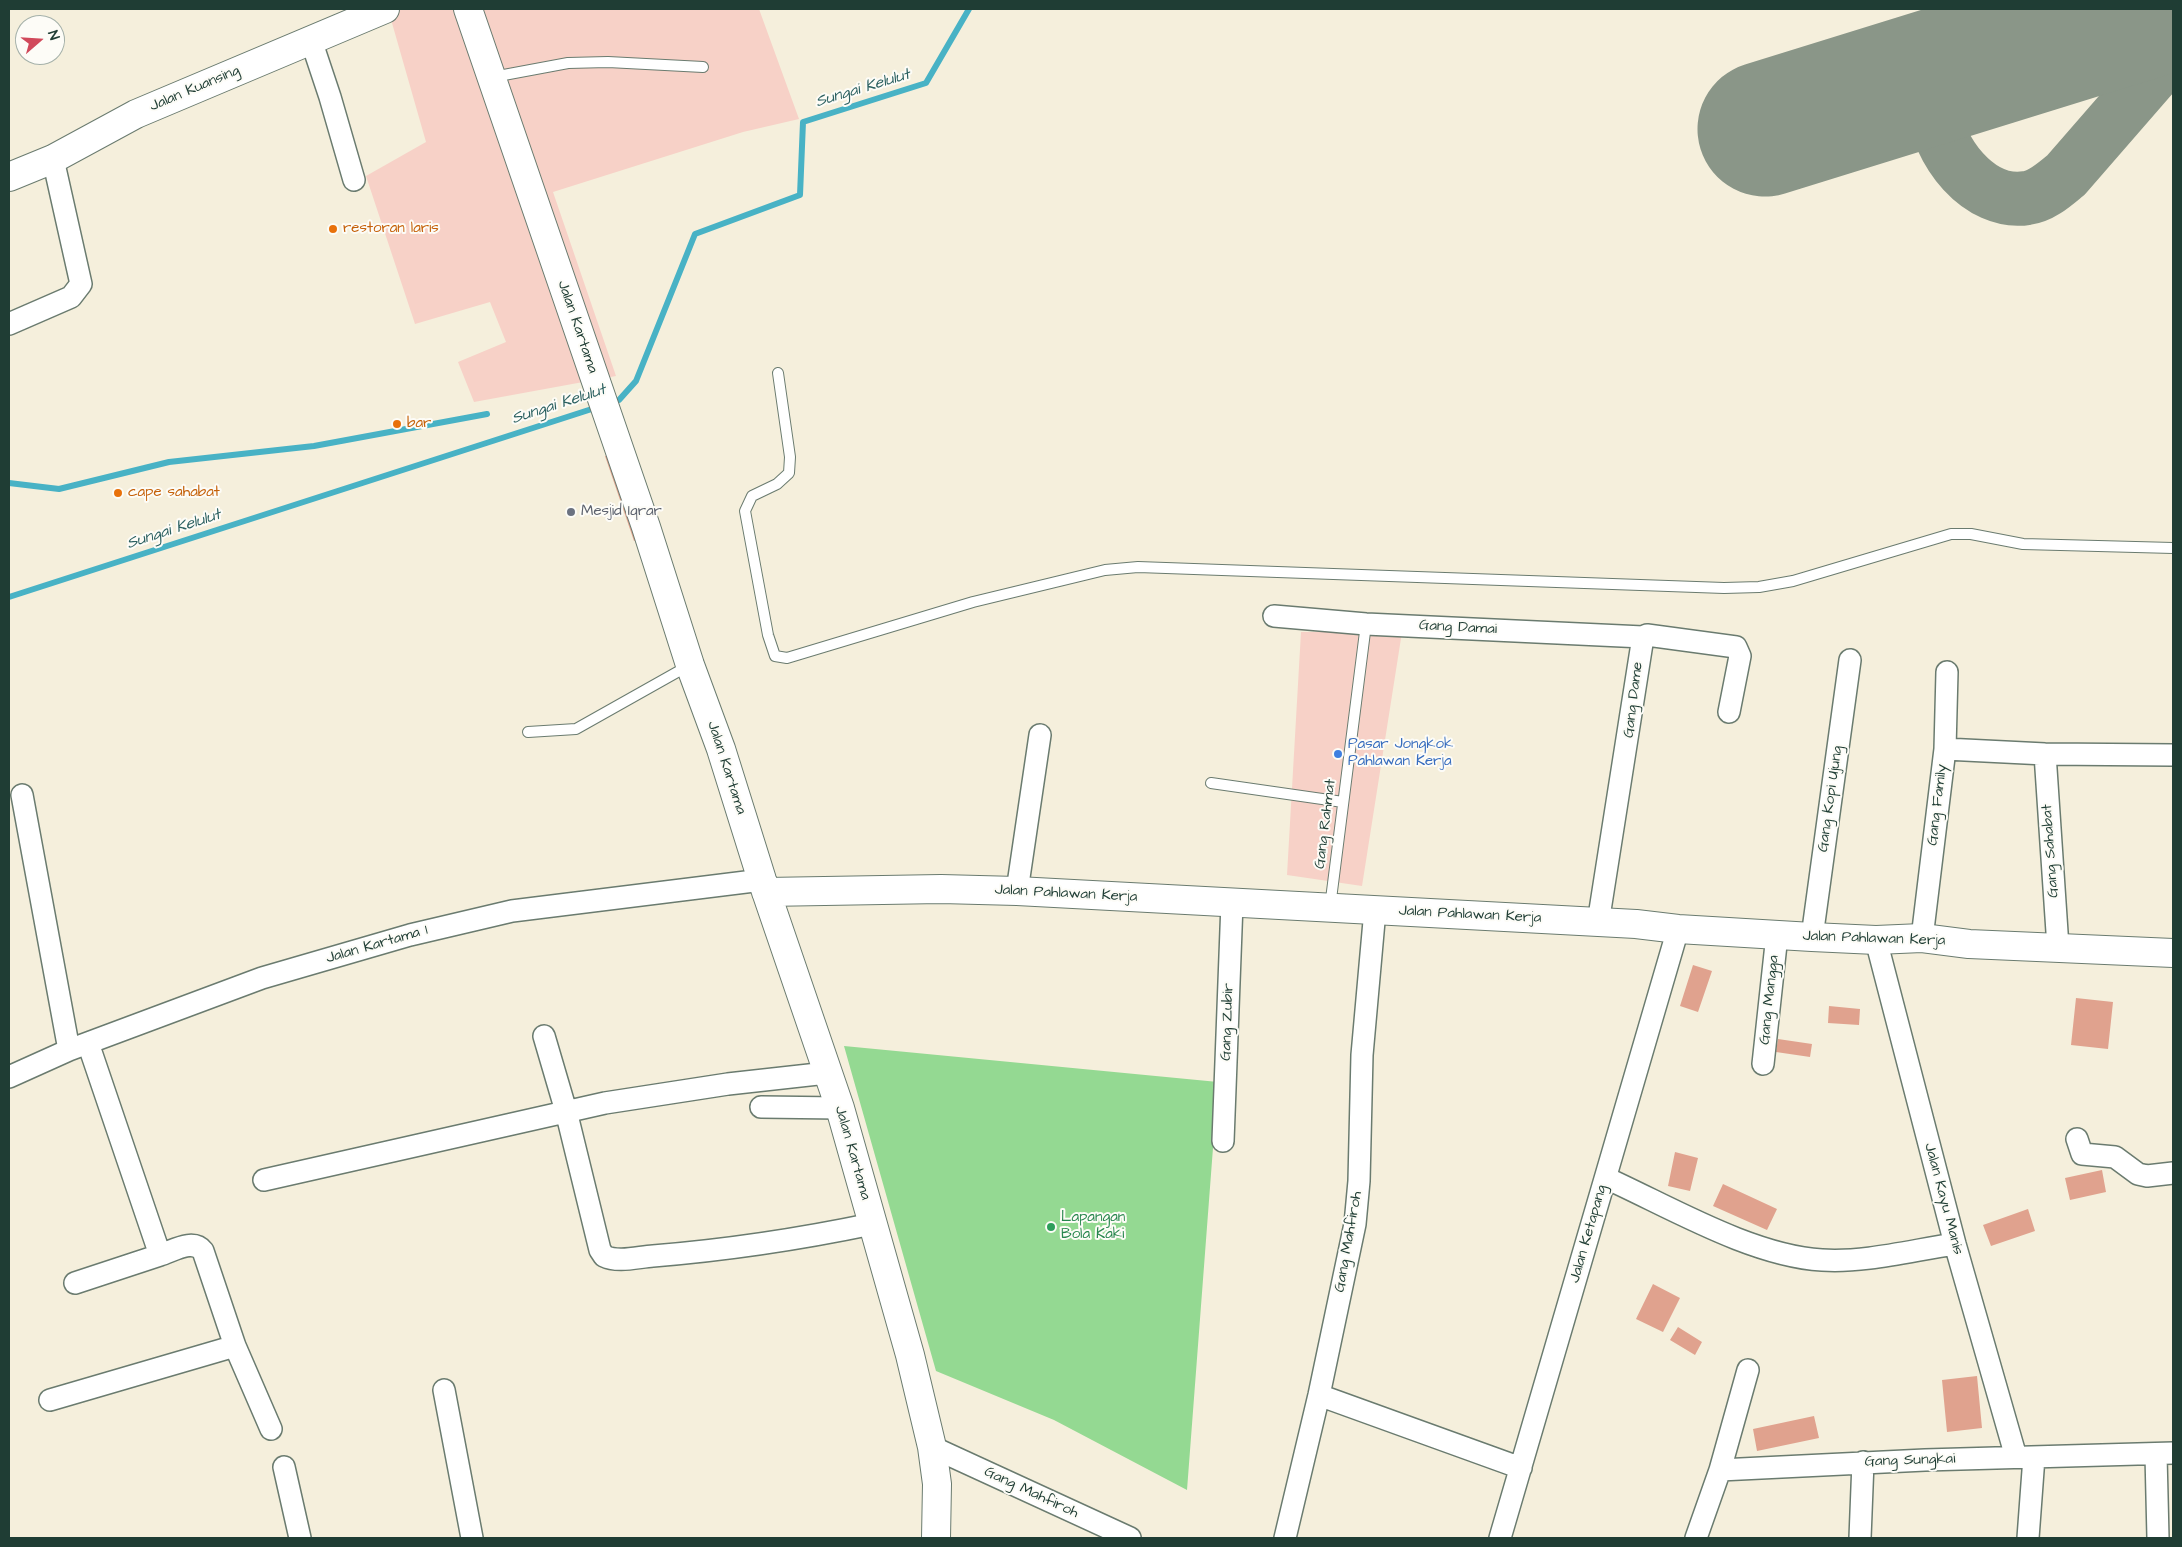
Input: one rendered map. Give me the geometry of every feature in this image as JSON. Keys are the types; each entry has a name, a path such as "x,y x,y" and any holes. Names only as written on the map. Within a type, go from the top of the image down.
{"street":[{"name":"Jalan Kuansing","path":"9,177 53,159 136,114 386,9"},
{"name":"Jalan Kartama","path":"468,9 614,434 690,665 721,749 764,886 840,1108 910,1354 932,1447 937,1484 936,1538"},
{"path":"311,40 354,180"},
{"path":"9,324 71,297 81,284 53,159"},
{"name":"Gang Damai","path":"1274,616 1366,624 1643,637"},
{"path":"1643,637 1647,634 1736,647 1740,656 1729,712"},
{"name":"Gang Dame","path":"1598,922 1643,637"},
{"name":"Gang Kopi Ujung","path":"1812,937 1850,660"},
{"name":"Gang Family","path":"1922,938 1945,749 1947,672"},
{"path":"1017,891 1040,735"},
{"path":"1945,749 2045,754 2173,755"},
{"name":"Gang Sahabat","path":"2045,754 2058,947"},
{"path":"22,795 79,1046 160,1255"},
{"name":"Jalan Pahlawan Kerja","path":"764,886 1017,891 1636,924 1678,929 1812,937 1876,940 1922,938 1969,944 2173,953"},
{"name":"Jalan Kartama 1","path":"9,1077 79,1046 262,978 420,932 512,910 764,886"},
{"name":"Gang Zubir","path":"1223,1140 1232,902"},
{"name":"Gang Mahfiroh","path":"1285,1538 1319,1395 1355,1224 1360,1181 1362,1056 1375,910"},
{"name":"Jalan Ketapang","path":"1500,1538 1678,929"},
{"name":"Gang Mangga","path":"1764,1064 1777,935"},
{"name":"Jalan Kayu Manis","path":"1876,940 1955,1244 2025,1457"},
{"path":"544,1036 566,1112 600,1250 604,1256 610,1259 692,1253 759,1245 872,1224"},
{"path":"264,1180 566,1112 728,1084 827,1073"},
{"path":"761,1107 840,1108"},
{"path":"2077,1139 2082,1154 2115,1157 2138,1174 2147,1176 2173,1173"},
{"path":"1606,1178 1720,1230 1766,1249 1794,1256 1822,1260 1848,1260 1955,1244"},
{"path":"75,1284 191,1245 200,1248 235,1346 271,1429"},
{"path":"50,1400 235,1346"},
{"path":"1696,1538 1720,1470 1748,1370"},
{"path":"444,1390 472,1538"},
{"path":"1319,1395 1520,1468"},
{"name":"Gang Mahfiroh","path":"932,1447 1130,1538"},
{"path":"2158,1538 2164,1454"},
{"name":"Gang Sungkai","path":"1720,1470 1863,1462 2164,1454"},
{"path":"2025,1457 2028,1538"},
{"path":"1860,1538 1863,1462"},
{"path":"284,1467 300,1538"}],"lane":[{"path":"492,78 568,64 608,62 703,67"},
{"path":"778,373 790,456 789,473 777,484 752,496 745,511 768,635 775,656 788,658 973,602 1105,570 1138,568 1724,588 1759,587 1794,581 1951,534 1971,534 2023,544 2173,548"},
{"name":"Gang Rahmat","path":"1330,908 1366,624"},
{"path":"528,732 576,729 690,665"},
{"path":"1211,783 1343,802"}],"shaded area":[{"path":"388,9 759,9 799,119 743,132 553,192 616,376 474,402 458,362 506,342 490,302 415,324 366,176 426,142"},
{"name":"Pasar Jongkok Pahlawan Kerja","path":"1301,632 1402,632 1362,886 1287,875"}],"green space":[{"name":"Lapangan Bola Kaki","path":"844,1046 1218,1082 1187,1490 1054,1420 936,1371"}],"building":[{"path":"617,453 646,538 634,541 605,456"},
{"path":"1693,965 1712,971 1698,1012 1680,1006"},
{"path":"2076,998 2113,1002 2108,1049 2071,1045"},
{"path":"1829,1006 1860,1009 1859,1025 1828,1023"},
{"path":"1778,1039 1812,1044 1810,1057 1776,1052"},
{"path":"1675,1152 1698,1158 1690,1191 1668,1186"},
{"path":"2102,1170 2106,1192 2070,1200 2065,1178"},
{"path":"1723,1184 1777,1209 1767,1230 1713,1206"},
{"path":"2028,1209 2035,1231 1991,1246 1983,1225"},
{"path":"1653,1284 1680,1298 1663,1332 1636,1319"},
{"path":"1678,1327 1702,1342 1695,1355 1670,1340"},
{"path":"1977,1376 1982,1428 1947,1432 1942,1380"},
{"path":"1814,1416 1819,1438 1757,1451 1753,1429"}],"waterway":[{"name":"Sungai Kelulut","path":"610,403 619,400 636,381 695,234 800,195 803,122 926,83 969,9"},
{"name":"Sungai Kelulut","path":"9,597 598,407"},
{"path":"9,483 59,489 169,462 314,446 487,414"}],"taxiway":[{"path":"2057,38 2023,33 1970,31 1963,33 1957,38 1945,58 1935,93 1934,106 1937,123 1952,157 1963,172 1977,184 1992,193 2009,198 2027,198 2038,195 2053,186 2066,175 2173,52"}],"runway":[{"path":"1765,129 2152,9"}],"place":[{"name":"restoran laris","path":"333,229"},
{"name":"bar","path":"397,424"},
{"name":"cape sahabat","path":"118,493"},
{"name":"Mesjid Iqrar","path":"571,512"},
{"name":"Pasar Jongkok Pahlawan Kerja","path":"1338,754"},
{"name":"Lapangan Bola Kaki","path":"1051,1227"}]}
